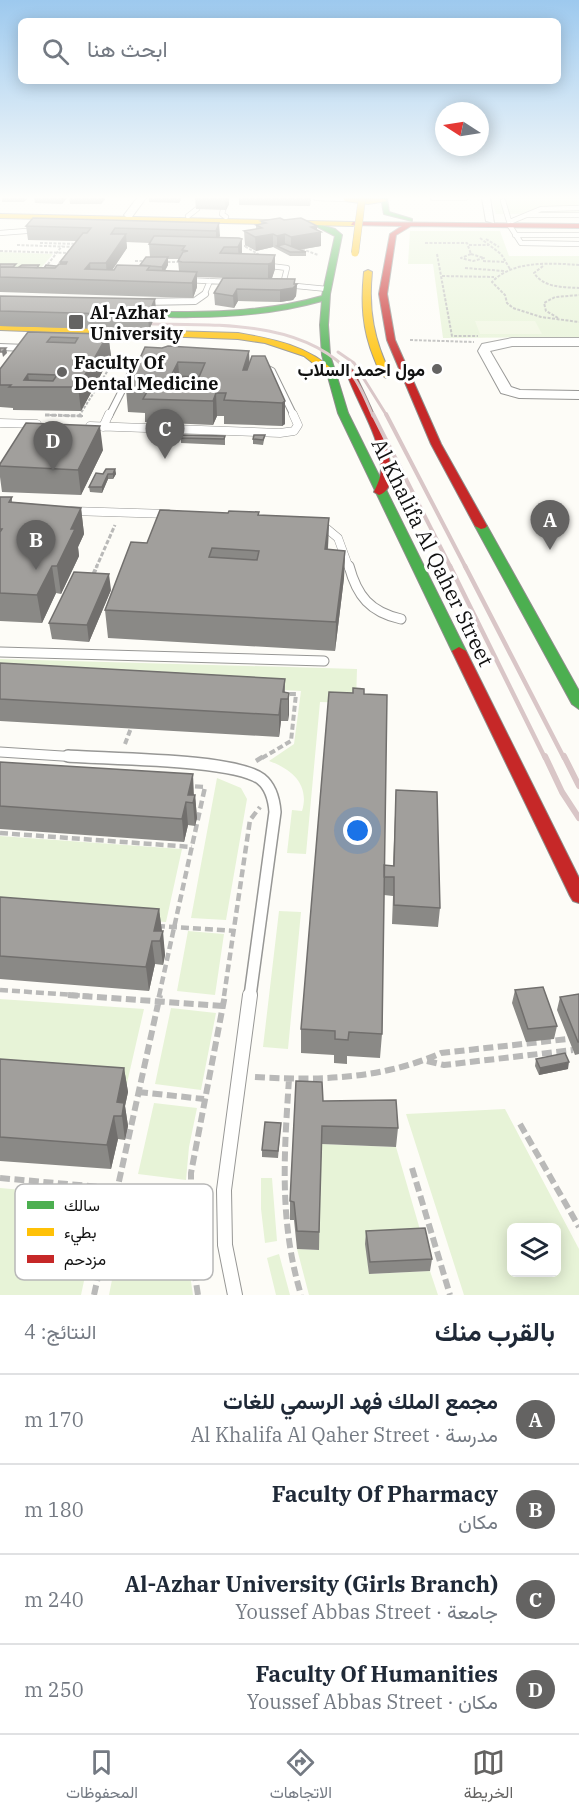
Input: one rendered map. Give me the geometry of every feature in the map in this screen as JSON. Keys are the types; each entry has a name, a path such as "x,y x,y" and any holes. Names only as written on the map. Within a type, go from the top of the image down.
{"main road":[{"name":"Al Khalifa Al Qaher Street","path":"334,258 327,293 325,337 330,372 346,422 579,896"},
{"path":"373,258 364,296 365,328 391,385"},
{"path":"377,258 386,321 391,340 436,444 579,704"},
{"path":"201,315 290,309 327,293"},
{"path":"0,328 256,336 274,327 257,318 201,315 134,307"},
{"path":"238,336 274,343 307,354 330,372"},
{"path":"346,354 361,404 387,459 387,475 380,492"},
{"path":"408,418 436,444"}],"street":[{"path":"579,342 487,342 484,351 506,390 519,394 579,395"}],"lane":[{"path":"254,265 287,268 280,284 327,293"},
{"path":"175,280 233,282"},
{"path":"134,307 195,301 204,296 210,281"},
{"path":"0,346 35,348"},
{"path":"103,427 133,369 142,363 157,361"},
{"path":"80,426 280,433 294,431 298,425 272,370 265,366 249,364"},
{"path":"0,423 47,424"},
{"path":"60,511 176,515"},
{"path":"309,520 326,526 337,535 363,599 374,609 401,619"},
{"path":"0,652 324,661"},
{"path":"0,752 225,765 257,776 268,786 275,798 275,812 224,1190 225,1245 235,1295"}],"path":[{"path":"43,269 52,258"},
{"path":"246,258 244,262 255,262 254,265"},
{"path":"438,258 452,336 487,342"},
{"path":"464,258 469,261 506,262"},
{"path":"504,258 510,269"},
{"path":"135,261 184,262"},
{"path":"441,276 495,277 510,269 546,264 579,265"},
{"path":"546,264 535,271 537,278 554,285 579,288"},
{"path":"465,268 504,272"},
{"path":"495,277 493,284 505,295 507,303 513,308 579,322"},
{"path":"564,320 546,311 544,303 555,297 578,295 573,287"},
{"path":"391,340 487,342"},
{"path":"79,416 110,367"},
{"path":"35,415 107,417"},
{"path":"82,574 93,575 120,513"},
{"path":"242,769 291,741 296,694 285,694"},
{"path":"119,1184 205,787 182,785"},
{"path":"191,1184 194,1151 223,1006 250,820 258,808 275,798"},
{"path":"0,833 192,846"},
{"path":"151,925 234,931"},
{"path":"0,990 223,1006"},
{"path":"240,1076 289,1079 342,1077 427,1061 441,1053 568,1039"},
{"path":"427,1061 444,1065 573,1050"},
{"path":"289,1079 283,1213 290,1261 301,1295"},
{"path":"138,1092 204,1099"},
{"path":"520,1124 579,1227"},
{"path":"412,1168 450,1295"},
{"path":"0,1178 71,1184"},
{"path":"94,1295 97,1280"},
{"path":"195,1280 198,1295"}],"green space":[{"path":"0,258 49,258 40,269 0,268"},
{"path":"408,258 579,258 579,337 443,338 433,264 408,264"},
{"path":"475,321 535,321 542,334 480,334"},
{"path":"0,659 357,669 356,703 320,702 306,854 287,853 292,810 302,811 304,802 301,786 292,773 269,761 294,744 301,691 0,675"},
{"path":"217,778 241,788 247,799 226,920 191,918"},
{"path":"0,836 182,849 166,922 0,910"},
{"path":"279,911 301,912 288,1049 263,1047"},
{"path":"188,931 224,934 215,995 177,991"},
{"path":"0,999 144,1009 127,1083 0,1074"},
{"path":"171,1008 216,1013 201,1090 155,1084"},
{"path":"154,1103 197,1108 189,1147 186,1180 138,1174"},
{"path":"505,1109 579,1249 579,1295 464,1295 406,1114"},
{"path":"321,1144 396,1147 423,1240 366,1244 369,1274 430,1271 438,1295 309,1295 297,1249 318,1250"},
{"path":"261,1178 272,1178 277,1241 265,1243 261,1209"},
{"path":"0,1188 15,1189 15,1280 84,1280 81,1295 0,1295"},
{"path":"279,1254 290,1295 276,1295 267,1258"},
{"path":"112,1280 191,1280 193,1295 109,1295"}],"building":[{"path":"63,258 109,258 106,263 90,263 85,269 114,270 117,265 150,266 147,270 197,272 192,283 0,277 0,267 55,268 67,262 60,262"},
{"path":"145,258 167,258 162,267 140,265"},
{"path":"179,258 274,258 272,263 268,264 178,261"},
{"path":"0,264 16,264 13,267 0,267"},
{"path":"39,265 37,268 19,267"},
{"path":"46,265 57,266 44,268"},
{"path":"223,278 295,279 294,284 297,284 293,288 280,290 237,289 233,296 214,293"},
{"path":"0,296 155,299 148,315 0,311"},
{"path":"28,332 108,334 78,387 0,385 0,369","holes":["51,337 78,338 75,343 47,342","28,374 57,375 53,381 24,380"]},
{"path":"168,346 249,351 243,370 247,370 252,356 265,356 285,401 282,403 224,400 226,393 216,393 213,401 143,399 148,390 126,389 145,347","holes":["178,362 205,363 199,377 171,376"]},
{"path":"26,423 100,426 78,470 0,466"},
{"path":"182,435 225,436 224,439 181,438"},
{"path":"254,435 265,435 263,440 253,439"},
{"path":"106,469 115,469 113,474 108,474 102,487 89,487 96,473 103,474"},
{"path":"0,497 12,497 9,502 81,508 71,529 75,529 57,566 52,566 37,595 0,593 0,532 2,529 0,529"},
{"path":"160,510 259,512 258,515 329,518 325,549 345,551 336,622 105,610 131,542 147,543","holes":["212,548 259,551 257,560 209,557"]},
{"path":"74,572 109,574 87,625 49,623"},
{"path":"0,663 285,679 283,692 289,693 288,699 281,699 279,715 0,699"},
{"path":"353,688 364,689 364,694 387,695 382,1034 349,1032 348,1040 335,1039 335,1031 301,1029 329,692 353,693"},
{"path":"0,762 193,774 188,795 195,795 193,803 186,802 182,819 0,806"},
{"path":"396,790 437,792 440,908 394,905 394,877 384,877 384,865 394,866"},
{"path":"0,897 159,909 154,931 163,931 160,941 152,941 146,967 0,956"},
{"path":"543,987 557,1026 528,1029 515,990"},
{"path":"579,994 579,1042 578,1042 560,997"},
{"path":"565,1053 569,1062 540,1068 536,1059"},
{"path":"0,1059 124,1068 117,1102 124,1103 122,1116 114,1116 107,1145 0,1137"},
{"path":"296,1081 322,1082 323,1101 396,1100 398,1128 322,1126 319,1232 297,1231 294,1202 290,1201"},
{"path":"265,1122 281,1123 278,1151 262,1150"},
{"path":"425,1228 432,1259 370,1262 366,1231"}],"railway":[{"path":"152,324 259,329 310,344 333,357 352,375 373,416"},
{"path":"338,352 354,363 387,416"},
{"path":"373,414 451,567"},
{"path":"386,414 466,568"},
{"path":"465,566 564,758"},
{"path":"451,567 545,758"},
{"path":"545,756 562,792 579,818"},
{"path":"564,756 579,786"}],"traffic: fast":[{"path":"334,258 326,294 324,325 326,355 343,413 459,651"},
{"path":"165,314 226,314 266,311 326,297"},
{"path":"481,526 579,704"}],"traffic: slow":[{"path":"368,272 366,313 370,337 386,375"},
{"path":"0,328 238,336 267,341 307,354 330,372"}],"traffic: jam":[{"path":"389,258 383,294 391,340 436,444 481,526"},
{"path":"350,371 377,434 385,459 384,481 379,492"},
{"path":"459,651 579,896"}],"place":[{"name":"Al-Azhar University","path":"76,322"},
{"name":"مول احمد السلاب","path":"437,369"},
{"name":"Faculty Of Dental Medicine","path":"62,372"},
{"name":"Al-Azhar University (Girls Branch)","path":"165,459"},
{"name":"Faculty Of Humanities","path":"53,471"},
{"name":"مجمع الملك فهد الرسمي للغات","path":"550,550"},
{"name":"Faculty Of Pharmacy","path":"36,570"}]}
